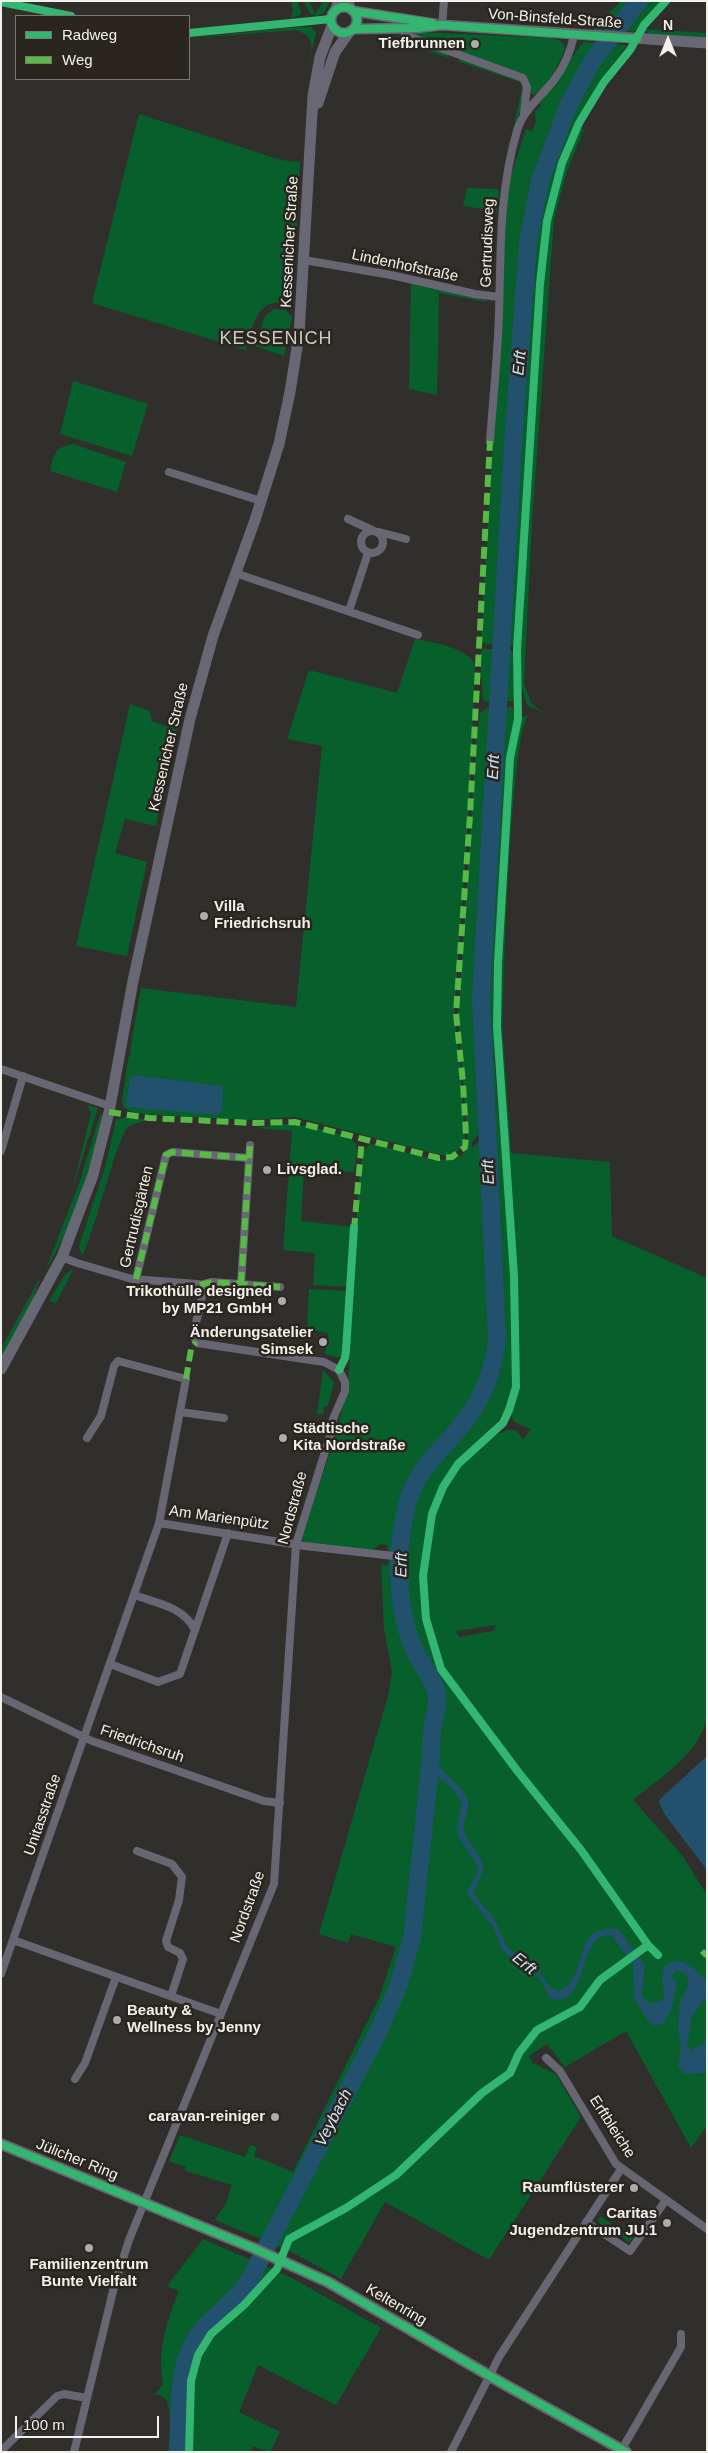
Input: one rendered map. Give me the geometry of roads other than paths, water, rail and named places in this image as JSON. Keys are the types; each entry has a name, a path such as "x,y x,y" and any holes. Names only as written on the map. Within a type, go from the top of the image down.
{"main road":[{"path":"337,6 351,7 356,19 352,30 335,52 313,119 318,63 332,26 331,17 337,6"},
{"name":"Von-Binsfeld-Straße","path":"351,7 402,23"},
{"name":"Von-Binsfeld-Straße","path":"352,30 402,23 707,43"},
{"path":"332,26 340,32 352,30"},
{"name":"Kessenicher Straße","path":"1,1369 62,1257 93,1175 110,1106 133,981 184,742 208,652 279,444 299,335 313,119"},
{"name":"Jülicher Ring","path":"1,2144 143,2202"},
{"name":"Keltenring","path":"143,2202 276,2258 346,2292 488,2376 624,2450"}],"street":[{"path":"442,25 444,1"},
{"path":"402,23 405,35 523,78 527,87 523,115"},
{"name":"Gertrudisweg","path":"490,441 500,297 502,202 516,136 523,115 556,78 569,53 574,35"},
{"name":"Lindenhofstraße","path":"304,260 391,275 475,294 500,297"},
{"path":"169,472 261,500"},
{"path":"348,519 375,531 406,538"},
{"path":"375,531 383,539 381,548 377,553 368,553 363,550 362,544 365,534 375,531"},
{"path":"349,611 368,553"},
{"path":"235,573 418,635"},
{"path":"1,1069 110,1106"},
{"path":"1,1151 23,1076"},
{"path":"241,1284 250,1145"},
{"name":"Gertrudisgärten","path":"136,1279 166,1155 172,1152 249,1158"},
{"path":"62,1257 91,1268 136,1279 188,1282 200,1285 212,1282 280,1287"},
{"name":"Nordstraße","path":"74,2452 114,2287 143,2202 274,1884 296,1544 330,1436 333,1419 345,1391 345,1382 338,1370 324,1362 197,1344 194,1338 202,1292 200,1285"},
{"name":"Unitasstraße","path":"1,1974 159,1523 186,1379 118,1361 114,1366 100,1416 87,1438"},
{"path":"180,1412 224,1418"},
{"name":"Am Marienpütz","path":"159,1523 296,1544 394,1556"},
{"path":"110,1664 158,1682 180,1674 228,1533"},
{"path":"134,1595 181,1612 190,1620 195,1630"},
{"name":"Friedrichsruh","path":"1,1697 84,1738 264,1801 280,1803"},
{"path":"137,1851 172,1864 182,1877 180,1900 166,1941 168,1947 180,1953 183,1959 171,1996"},
{"path":"13,1940 221,2014"},
{"path":"75,2080 85,2064 116,1977"},
{"name":"Erftbleiche","path":"546,2058 560,2071 613,2160 621,2169 707,2229"},
{"path":"451,2452 488,2376 621,2169"},
{"path":"586,2222 630,2251 666,2200"},
{"name":"Keltenring","path":"624,2450 681,2346 682,2334"},
{"path":"1,2451 57,2396 64,2394 87,2398"}],"water":[{"path":"134,1075 223,1086 222,1112 217,1115 128,1107 126,1105 130,1078"},
{"path":"432,1732 439,1766 461,1788 467,1798 469,1807 464,1824 465,1834 481,1859 484,1868 473,1893 495,1920 507,1947 537,1969 550,1987 559,1991 569,1983 576,1973 586,1943 592,1935 602,1930 618,1929 645,1966 642,1995 649,2004 664,2000 662,1975 666,1965 671,1962 680,1961 691,1966 706,1980 707,1996 692,2016 687,2046 692,2051 694,2048 701,2046 707,2038 705,2073 685,2074 678,2066 681,2047 678,2026 680,2000 688,1983 684,1972 676,1971 671,1977 677,1983 672,2007 664,2023 655,2026 648,2021 634,1998 633,1964 611,1935 600,1937 592,1945 578,1983 571,1993 562,1999 549,1998 543,1983 536,1974 502,1950 494,1928 468,1895 478,1866 458,1836 457,1826 462,1803 453,1789 429,1769 425,1741"},
{"path":"707,1756 707,1870 665,1815 659,1802 661,1798"}],"waterway":[{"name":"Erft","path":"431,1754 437,1695 431,1679 413,1647 407,1630 400,1593 401,1537 408,1501 413,1489 426,1467 473,1410 490,1372 497,1341 481,996 514,429 528,243 540,181 569,104 594,58 639,1"},
{"path":"501,651 511,654"},
{"path":"422,1663 430,1658"},
{"name":"Veybach","path":"178,2452 183,2373 193,2343 202,2330 239,2295 249,2281 377,2034 398,1987 412,1938 431,1757"}],"place":[{"name":"Tiefbrunnen","path":"475,44"},
{"name":"Villa Friedrichsruh","path":"204,916"},
{"name":"Livsglad.","path":"267,1170"},
{"name":"Trikothülle designed by MP21 GmbH","path":"282,1301"},
{"name":"Änderungsatelier Simsek","path":"323,1342"},
{"name":"Städtische Kita Nordstraße","path":"283,1438"},
{"name":"Beauty & Wellness by Jenny","path":"117,2020"},
{"name":"caravan-reiniger","path":"275,2117"},
{"name":"Raumflüsterer","path":"634,2188"},
{"name":"Caritas Jugendzentrum JU.1","path":"667,2223"},
{"name":"Familienzentrum Bunte Vielfalt","path":"89,2248"}],"district":[{"name":"KESSENICH","path":"276,339"}]}
